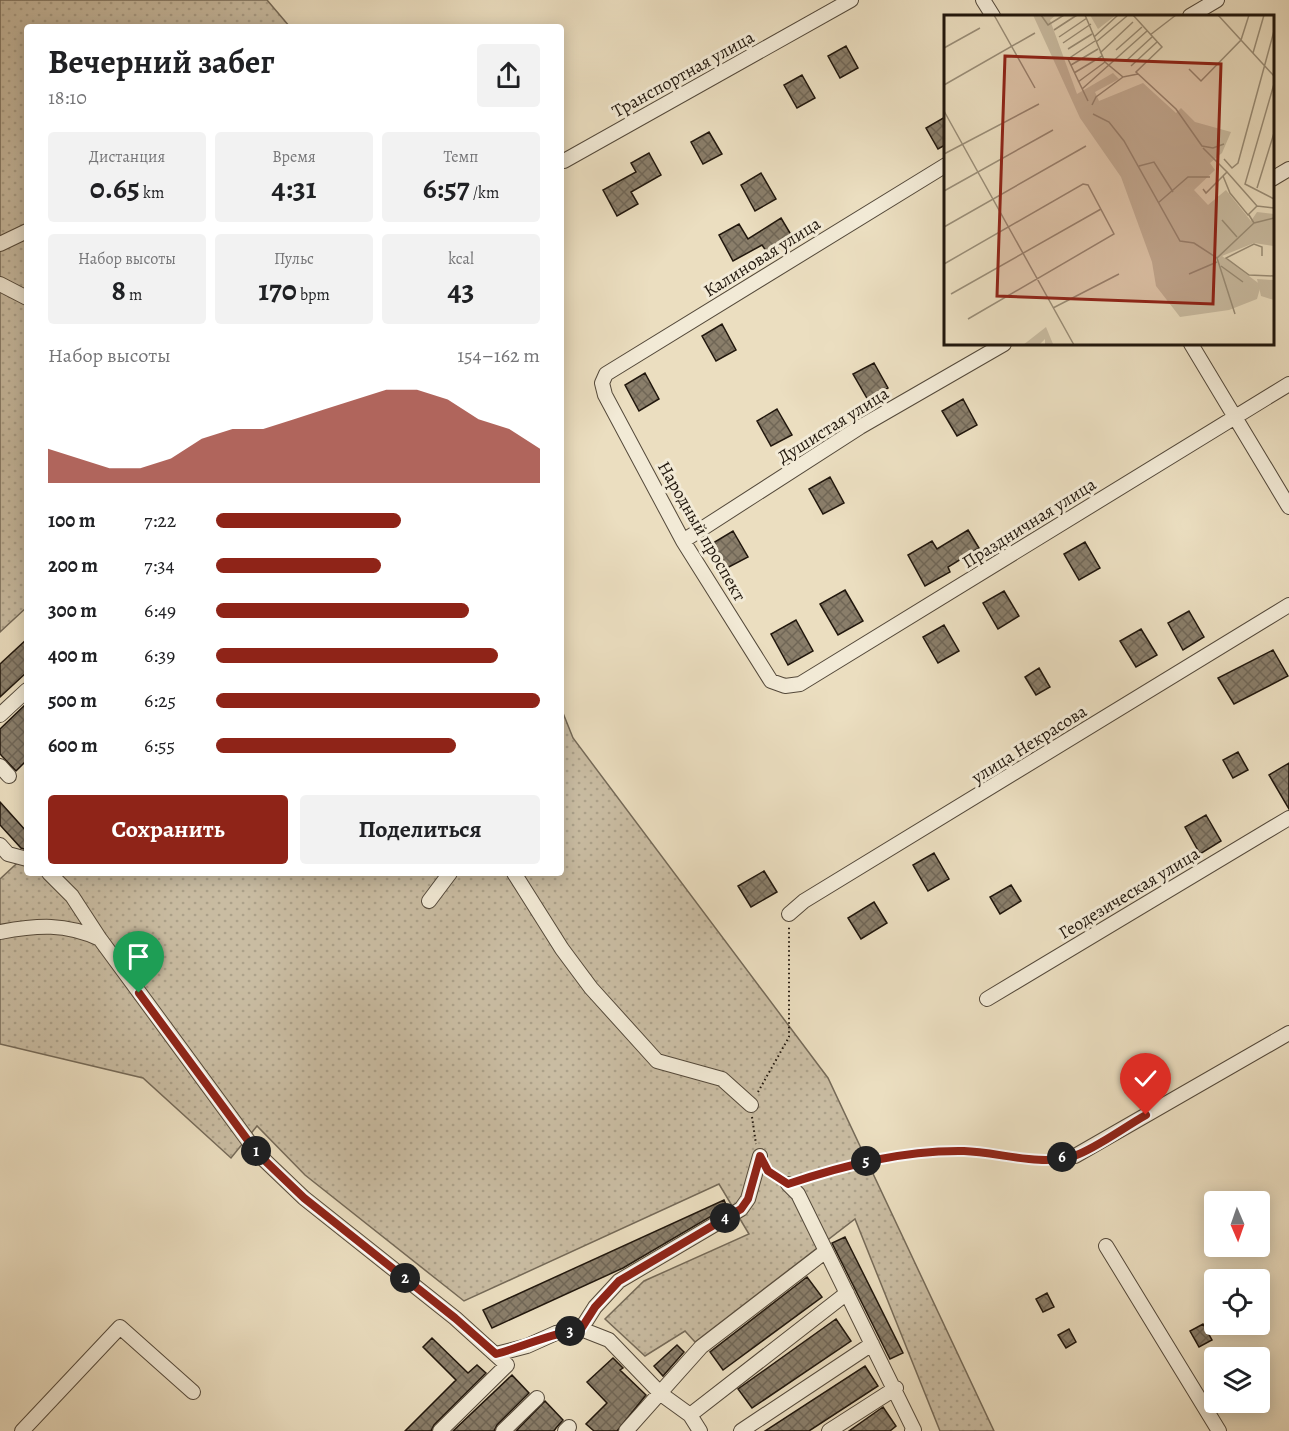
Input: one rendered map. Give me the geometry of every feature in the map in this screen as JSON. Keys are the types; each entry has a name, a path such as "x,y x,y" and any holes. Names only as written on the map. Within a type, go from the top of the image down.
{"street":[{"name":"Транспортная улица","path":"564,161 851,0"},
{"path":"983,0 992,15"},
{"path":"1192,15 1217,0"},
{"name":"Калиновая улица","path":"602,383 606,374 944,166"},
{"path":"1274,178 1289,169"},
{"path":"0,244 24,232"},
{"path":"0,284 24,296"},
{"name":"Душистая улица","path":"683,541 860,427 1002,345"},
{"path":"1192,345 1289,507"},
{"name":"Народный проспект","path":"602,383 605,395 683,541 771,681 785,686"},
{"name":"Праздничная улица","path":"785,686 800,684 1289,384"},
{"name":"улица Некрасова","path":"789,914 804,901 1289,605"},
{"path":"0,715 24,693"},
{"name":"Геодезическая улица","path":"987,999 1289,818"},
{"path":"0,845 8,854 24,858"},
{"path":"52,876 72,897 100,939 258,1154 304,1198 455,1318 507,1365 440,1431"},
{"path":"429,901 448,876"},
{"path":"516,876 562,949 591,988 657,1061 722,1079 751,1105"},
{"path":"0,932 34,925 78,929 100,939"},
{"path":"1075,1156 1289,1033"},
{"path":"581,1329 595,1307 619,1281 741,1209 748,1199 760,1156"},
{"path":"788,1184 798,1194 896,1388 914,1430 912,1431"},
{"path":"1106,1246 1219,1431"},
{"path":"626,1431 701,1347 826,1251"},
{"path":"690,1415 847,1293"},
{"path":"22,1431 120,1326 193,1392"},
{"path":"496,1354 527,1346 556,1333 581,1329 609,1340 661,1394 690,1415 700,1431"},
{"path":"741,1431 872,1344"},
{"path":"829,1431 896,1388"},
{"path":"503,1431 537,1398"}],"path":[{"path":"760,1156 756,1149 751,1105 789,1037 789,914"},
{"path":"788,1184 843,1166 890,1157 964,1151 1025,1158 1075,1156"}],"shaded area":[{"path":"0,0 267,0 287,24 24,24 24,610 0,632"},
{"path":"564,716 573,738 828,1078 994,1431 940,1431 855,1219 695,1342 685,1331 645,1356 605,1319 644,1281 749,1234 719,1184 464,1301 305,1175 257,1126 231,1158 143,1078 0,1044 0,879 24,857 24,876 564,876"}],"building":[{"path":"846,46 858,68 840,78 828,56"},
{"path":"802,75 815,98 797,108 784,85"},
{"path":"944,118 944,146 938,149 926,128"},
{"path":"709,132 722,154 703,164 691,142"},
{"path":"649,153 661,175 631,192 638,204 617,216 603,190 636,172 631,163"},
{"path":"761,173 776,199 755,211 741,185"},
{"path":"781,218 793,238 768,254 762,245 733,261 719,235 739,224 748,239"},
{"path":"722,324 736,350 716,361 702,336"},
{"path":"874,363 888,388 868,400 853,374"},
{"path":"645,373 659,399 639,411 625,385"},
{"path":"963,399 977,425 957,436 942,411"},
{"path":"777,409 792,435 771,446 757,421"},
{"path":"830,477 844,503 823,514 809,489"},
{"path":"968,530 979,548 948,567 950,572 925,586 908,555 932,541 937,549"},
{"path":"733,531 748,557 727,568 713,543"},
{"path":"1085,542 1100,568 1079,580 1064,554"},
{"path":"845,590 863,621 838,635 820,604"},
{"path":"1004,591 1019,616 998,629 983,603"},
{"path":"1189,611 1204,637 1183,650 1168,623"},
{"path":"796,620 813,651 788,665 771,634"},
{"path":"944,625 959,651 938,663 923,637"},
{"path":"1141,629 1157,655 1136,667 1120,641"},
{"path":"24,642 24,675 0,697 0,664"},
{"path":"1273,650 1288,676 1234,704 1218,678"},
{"path":"1039,668 1050,687 1036,695 1025,677"},
{"path":"24,706 24,763 16,771 0,754 0,729"},
{"path":"1238,752 1248,770 1233,778 1223,760"},
{"path":"1289,763 1289,809 1269,775"},
{"path":"0,802 24,829 24,849 21,848 0,825"},
{"path":"1206,815 1221,841 1200,854 1185,827"},
{"path":"934,853 949,879 928,891 913,865"},
{"path":"764,871 777,892 751,907 738,886"},
{"path":"1011,885 1021,901 1000,914 990,897"},
{"path":"874,902 887,923 861,939 848,918"},
{"path":"724,1200 727,1207 623,1268 492,1328 483,1310"},
{"path":"845,1237 903,1353 890,1359 832,1243"},
{"path":"807,1277 822,1297 723,1370 710,1352"},
{"path":"1047,1293 1054,1307 1043,1312 1036,1299"},
{"path":"836,1319 851,1341 752,1408 738,1389"},
{"path":"1203,1324 1204,1335 1209,1335 1212,1340 1199,1347 1190,1331"},
{"path":"1069,1329 1076,1342 1066,1348 1058,1335"},
{"path":"432,1338 468,1373 477,1365 486,1373 434,1425 431,1431 405,1431 456,1380 423,1347"},
{"path":"677,1345 684,1352 663,1376 654,1366"},
{"path":"613,1358 623,1368 620,1370 646,1395 617,1431 594,1431 586,1424 607,1403 587,1382"},
{"path":"865,1366 878,1386 809,1431 765,1431"},
{"path":"512,1375 529,1393 497,1425 494,1431 453,1431"},
{"path":"545,1401 563,1420 554,1431 516,1431"},
{"path":"883,1407 896,1426 890,1431 849,1431"}],"route":[{"path":"139,993 258,1154 304,1198 357,1238 496,1354 527,1346 556,1333 581,1329 595,1307 619,1281 741,1209 748,1199 760,1156 768,1171 788,1184 843,1166 890,1157 964,1151 1025,1158 1057,1158 1075,1156 1146,1115"}]}
